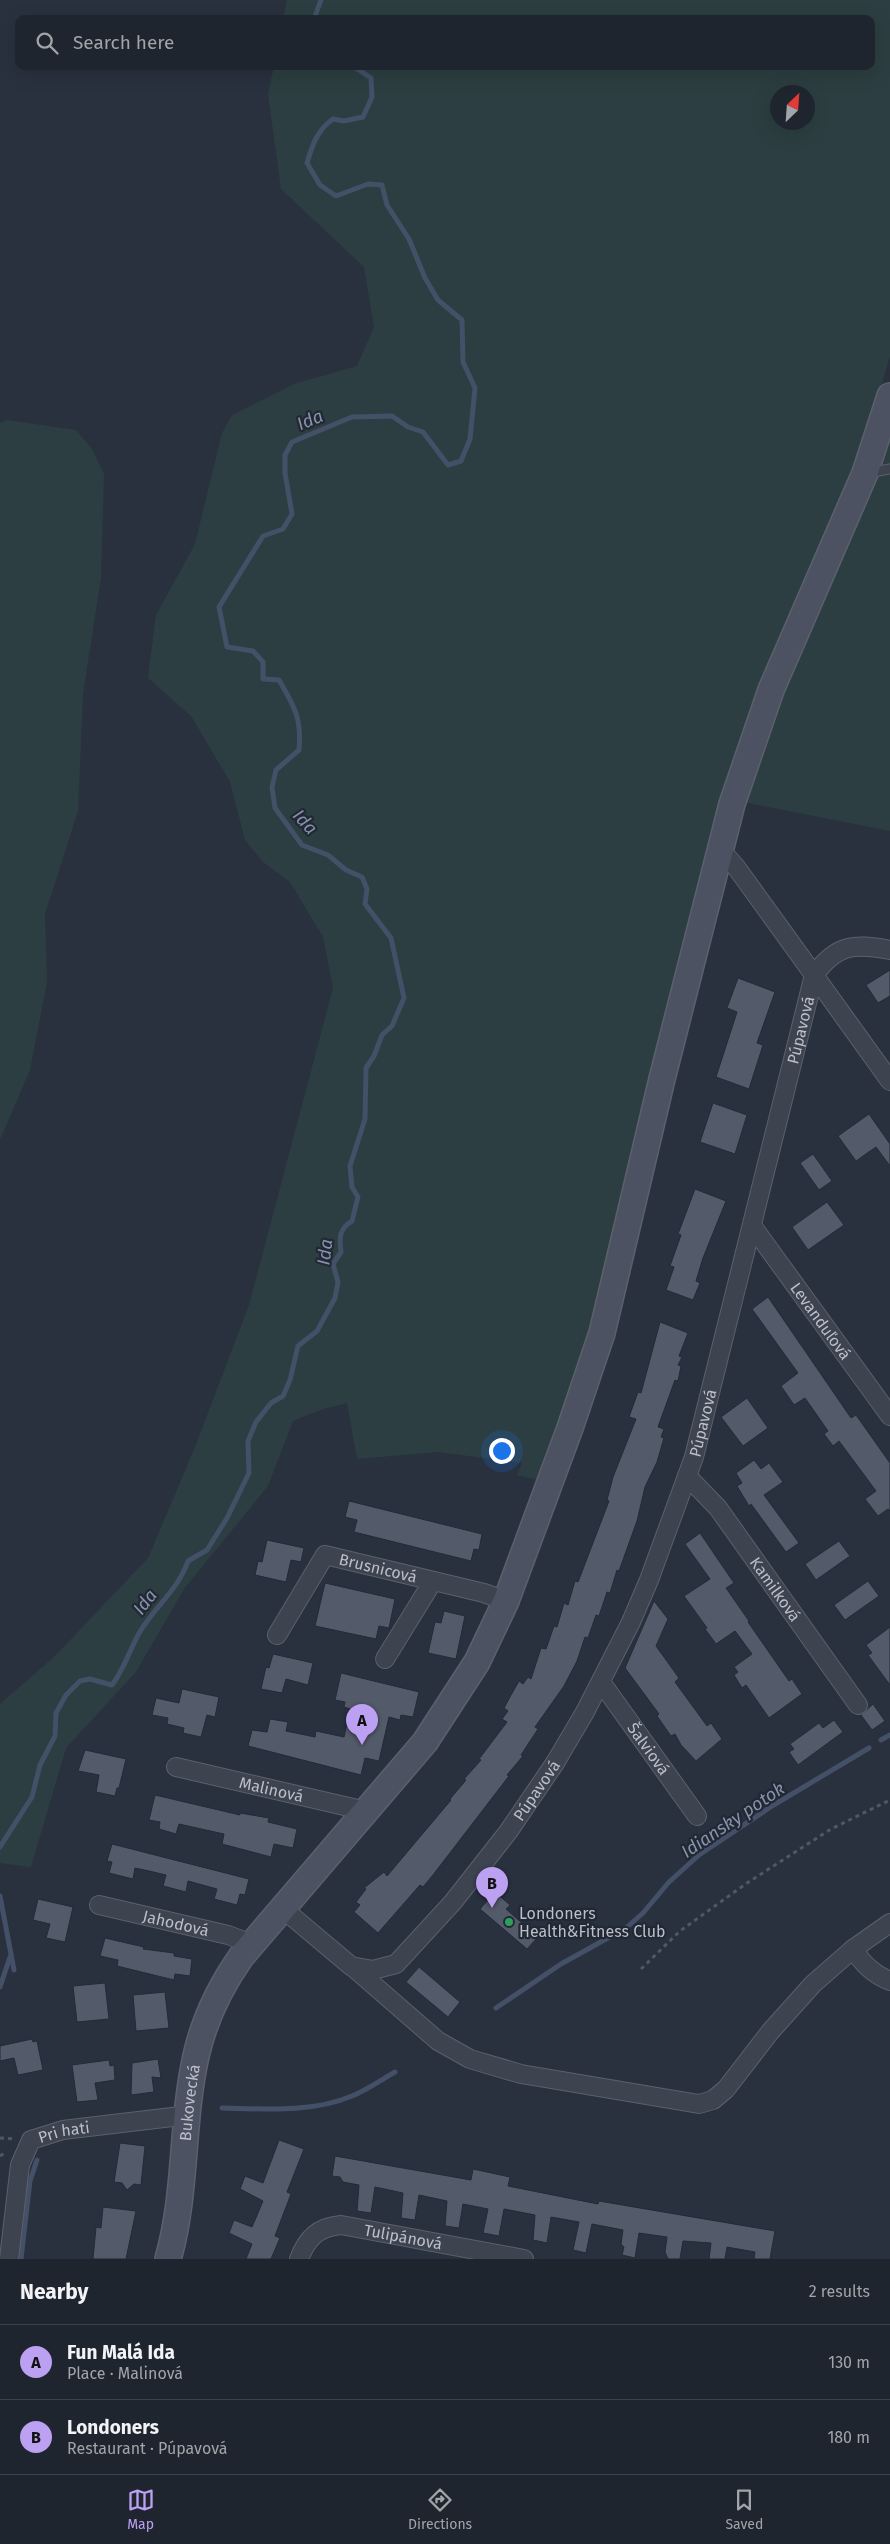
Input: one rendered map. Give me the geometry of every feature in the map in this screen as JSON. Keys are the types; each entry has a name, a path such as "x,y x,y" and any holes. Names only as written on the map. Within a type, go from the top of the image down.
{"street":[{"name":"Bukovecká","path":"168,2259 180,2195 192,2080 200,2040 221,1988 246,1950 425,1742 458,1695 477,1662 506,1601 564,1446 602,1333 662,1079 732,804 771,690 865,474 890,396"},
{"name":"Púpavová","path":"351,1966 379,1970 396,1964 453,1902 508,1832 555,1763 601,1682 649,1580 687,1476 753,1227 814,975 736,867 721,850"},
{"path":"890,950 852,945 830,956 814,975 890,1081"},
{"name":"Levanduľová","path":"753,1227 890,1416"},
{"name":"Kamilková","path":"687,1476 718,1508 858,1705"},
{"name":"Brusnicová","path":"277,1635 325,1555 484,1593 506,1601"},
{"name":"Brusnicová","path":"385,1659 433,1581"},
{"name":"Šalviová","path":"601,1682 697,1816"},
{"name":"Malinová","path":"176,1767 366,1811"},
{"name":"Jahodová","path":"99,1905 228,1935 246,1950"},
{"path":"282,1908 438,2041 454,2051 482,2063 521,2074 692,2103 706,2103 713,2100 726,2089 770,2032 813,1984 853,1949 890,1923"},
{"path":"853,1949 860,1959 876,1974 890,1980"},
{"name":"Pri hati","path":"9,2259 20,2166 31,2140 63,2130 189,2115"},
{"name":"Tulipánová","path":"299,2259 303,2248 316,2233 324,2228 341,2225 524,2259"}],"lane":[{"path":"865,474 890,469"}],"path":[{"path":"641,1969 680,1931 747,1882 831,1829 890,1800"}],"shaded area":[{"path":"287,0 890,0 890,356 864,444 796,610 598,1313 542,1481 517,1475 522,1463 438,1452 357,1459 347,1403 323,1409 293,1421 268,1486 184,1589 136,1672 66,1748 31,1867 0,1863 0,1704 55,1656 148,1558 195,1447 249,1305 333,988 323,937 290,882 263,862 245,840 230,782 191,716 148,678 156,615 195,544 222,433 232,415 294,384 357,366 374,327 364,267 281,189 268,94 273,70 875,70 875,15 284,15"},
{"path":"7,420 76,430 92,449 104,474 101,578 83,694 78,811 45,914 47,982 30,1070 0,1140 0,423"},
{"path":"890,437 890,831 738,801 780,692 875,481"}],"building":[{"path":"890,970 890,996 878,1003 866,985"},
{"path":"738,978 775,992 757,1043 763,1045 749,1089 716,1077 737,1012 727,1008"},
{"path":"713,1103 747,1115 735,1154 700,1142"},
{"path":"869,1114 890,1144 890,1166 876,1147 856,1161 838,1136"},
{"path":"813,1154 832,1181 819,1190 800,1163"},
{"path":"695,1189 726,1201 703,1258 696,1281 700,1283 693,1300 666,1290 674,1267 670,1266 681,1235 678,1234"},
{"path":"827,1202 844,1225 808,1250 792,1227"},
{"path":"768,1297 851,1418 856,1415 890,1463 890,1511 888,1509 878,1516 865,1499 876,1491 839,1441 833,1446 824,1434 828,1431 805,1398 794,1405 781,1386 798,1373 752,1309"},
{"path":"660,1322 688,1333 679,1356 682,1357 678,1365 681,1366 678,1381 675,1380 658,1427 664,1429 661,1437 664,1438 657,1462 645,1487 637,1521 619,1571 617,1570 610,1593 607,1592 599,1616 596,1615 588,1638 585,1637 577,1661 564,1686 535,1727 538,1729 521,1755 523,1756 433,1875 423,1887 420,1885 378,1933 354,1912 360,1905 356,1902 366,1889 364,1888 384,1872 387,1876 451,1800 466,1780 464,1779 481,1760 479,1759 507,1722 502,1719 508,1711 504,1708 511,1695 519,1681 523,1684 528,1677 531,1679 541,1648 546,1649 554,1626 557,1627 564,1603 568,1605 575,1581 578,1582 609,1501 607,1500 613,1477 636,1419 629,1417 638,1392 641,1393"},
{"path":"747,1398 768,1428 743,1446 721,1417"},
{"path":"754,1460 761,1469 769,1463 783,1482 764,1495 799,1543 786,1552 751,1504 749,1506 737,1486 742,1483 736,1473"},
{"path":"349,1501 482,1534 479,1550 474,1549 471,1561 354,1532 357,1520 345,1517"},
{"path":"700,1533 734,1583 726,1588 789,1681 792,1679 802,1694 769,1718 746,1685 742,1688 734,1675 738,1672 734,1667 752,1654 735,1631 716,1644 684,1596 710,1579 685,1544"},
{"path":"267,1540 304,1548 301,1562 291,1560 286,1582 255,1575 258,1561 262,1562"},
{"path":"839,1541 850,1556 816,1580 805,1564"},
{"path":"868,1581 879,1596 845,1620 834,1605"},
{"path":"325,1583 395,1599 389,1628 379,1626 376,1639 315,1626"},
{"path":"654,1601 668,1619 656,1646 679,1678 675,1682 707,1726 711,1723 722,1739 696,1761 681,1745 675,1734 671,1736 657,1716 659,1714 625,1668"},
{"path":"444,1611 465,1616 456,1659 428,1653 435,1622 441,1623"},
{"path":"890,1627 890,1685 868,1655 872,1653 866,1645"},
{"path":"273,1654 313,1663 308,1685 286,1679 282,1693 261,1689 266,1667 269,1668"},
{"path":"341,1673 419,1692 413,1717 401,1715 400,1720 389,1717 379,1761 365,1758 361,1775 248,1746 252,1730 267,1732 270,1719 288,1722 286,1731 315,1737 316,1731 344,1737 350,1709 344,1707 345,1702 335,1700"},
{"path":"182,1689 219,1697 215,1717 207,1715 201,1737 183,1733 184,1728 167,1724 168,1718 152,1715 156,1698 179,1703"},
{"path":"873,1704 885,1721 872,1730 861,1715"},
{"path":"834,1720 843,1732 798,1765 789,1752 794,1749 790,1744 819,1723 823,1728"},
{"path":"85,1750 126,1759 119,1788 117,1788 115,1796 96,1792 99,1775 78,1771"},
{"path":"155,1795 240,1815 240,1813 269,1818 268,1822 297,1829 293,1848 274,1844 271,1857 222,1844 224,1834 179,1824 176,1834 159,1829 160,1822 149,1820"},
{"path":"112,1844 249,1879 245,1895 240,1894 237,1905 214,1899 217,1889 188,1881 186,1892 163,1886 166,1875 135,1868 133,1879 109,1873 112,1862 107,1861"},
{"path":"495,1892 510,1905 506,1909 538,1937 527,1949 480,1909"},
{"path":"38,1899 73,1907 65,1942 46,1938 50,1924 33,1920"},
{"path":"105,1938 144,1947 143,1949 174,1953 174,1956 192,1959 190,1976 175,1974 174,1980 117,1966 118,1960 100,1956"},
{"path":"419,1967 460,2002 448,2017 406,1982"},
{"path":"105,1983 109,2019 77,2022 73,1986"},
{"path":"165,1992 169,2028 136,2031 133,1995"},
{"path":"32,2039 33,2042 37,2041 43,2070 18,2075 14,2058 0,2061 0,2046"},
{"path":"158,2059 161,2078 152,2077 154,2092 131,2095 132,2063"},
{"path":"109,2060 110,2066 114,2065 115,2080 95,2083 98,2100 77,2102 72,2065"},
{"path":"279,2140 304,2149 287,2192 291,2194 275,2236 280,2238 271,2259 246,2259 252,2244 229,2233 234,2220 252,2227 263,2201 240,2189 245,2176 263,2183"},
{"path":"120,2143 145,2146 141,2185 134,2184 127,2190 122,2183 114,2182"},
{"path":"335,2156 471,2180 473,2169 510,2177 508,2186 598,2204 599,2201 775,2231 770,2259 754,2259 755,2252 727,2247 725,2259 709,2259 711,2243 683,2241 680,2259 668,2259 665,2252 667,2237 639,2233 635,2258 622,2255 624,2247 621,2244 623,2230 592,2224 586,2253 573,2250 579,2222 551,2217 547,2243 533,2240 535,2215 504,2209 499,2236 483,2233 488,2209 463,2204 459,2228 445,2226 447,2201 419,2195 415,2220 401,2218 403,2193 375,2187 371,2213 357,2211 359,2185 343,2182 340,2177 332,2176"},
{"path":"103,2207 136,2211 126,2259 93,2259 96,2227 101,2228"}],"waterway":[{"name":"Ida","path":"315,15 321,0"},
{"name":"Ida","path":"0,1847 32,1797 40,1765 55,1736 56,1713 66,1695 80,1681 90,1679 112,1685 141,1630 179,1580 188,1561 207,1550 227,1518 249,1473 248,1441 256,1422 271,1403 283,1396 290,1380 298,1346 317,1331 335,1298 338,1282 333,1264 341,1252 341,1234 352,1221 358,1197 352,1187 350,1166 365,1119 366,1068 374,1056 382,1035 392,1026 404,998 391,938 365,904 367,889 362,877 346,870 328,855 302,845 275,808 272,787 276,770 299,750 300,739 296,713 279,680 263,679 263,662 253,651 227,647 219,607 263,536 283,529 292,514 285,473 285,455 292,442 352,417 392,416 408,427 423,432 448,465 461,461 470,439 475,388 463,362 462,320 438,300 425,278 409,239 387,205 382,185 368,184 336,196 320,185 307,163 316,139 327,123 333,119 344,121 363,117 372,97 371,78 359,70"},
{"name":"Idiansky potok","path":"881,1740 890,1735"},
{"name":"Idiansky potok","path":"496,2008 561,1964 626,1928 643,1913 669,1882 699,1855 772,1806 869,1748"},
{"name":"Ida","path":"0,1896 14,1970"},
{"name":"Ida","path":"0,1987 10,1957"},
{"name":"Idiansky potok","path":"222,2108 288,2109 321,2105 358,2094 395,2072"},
{"name":"Idiansky potok","path":"21,2259 30,2181 37,2160"}],"place":[{"name":"Fun Malá Ida","path":"362,1745"},
{"name":"Londoners","path":"492,1908"},
{"name":"Londoners Health&Fitness Club","path":"509,1922"}]}
